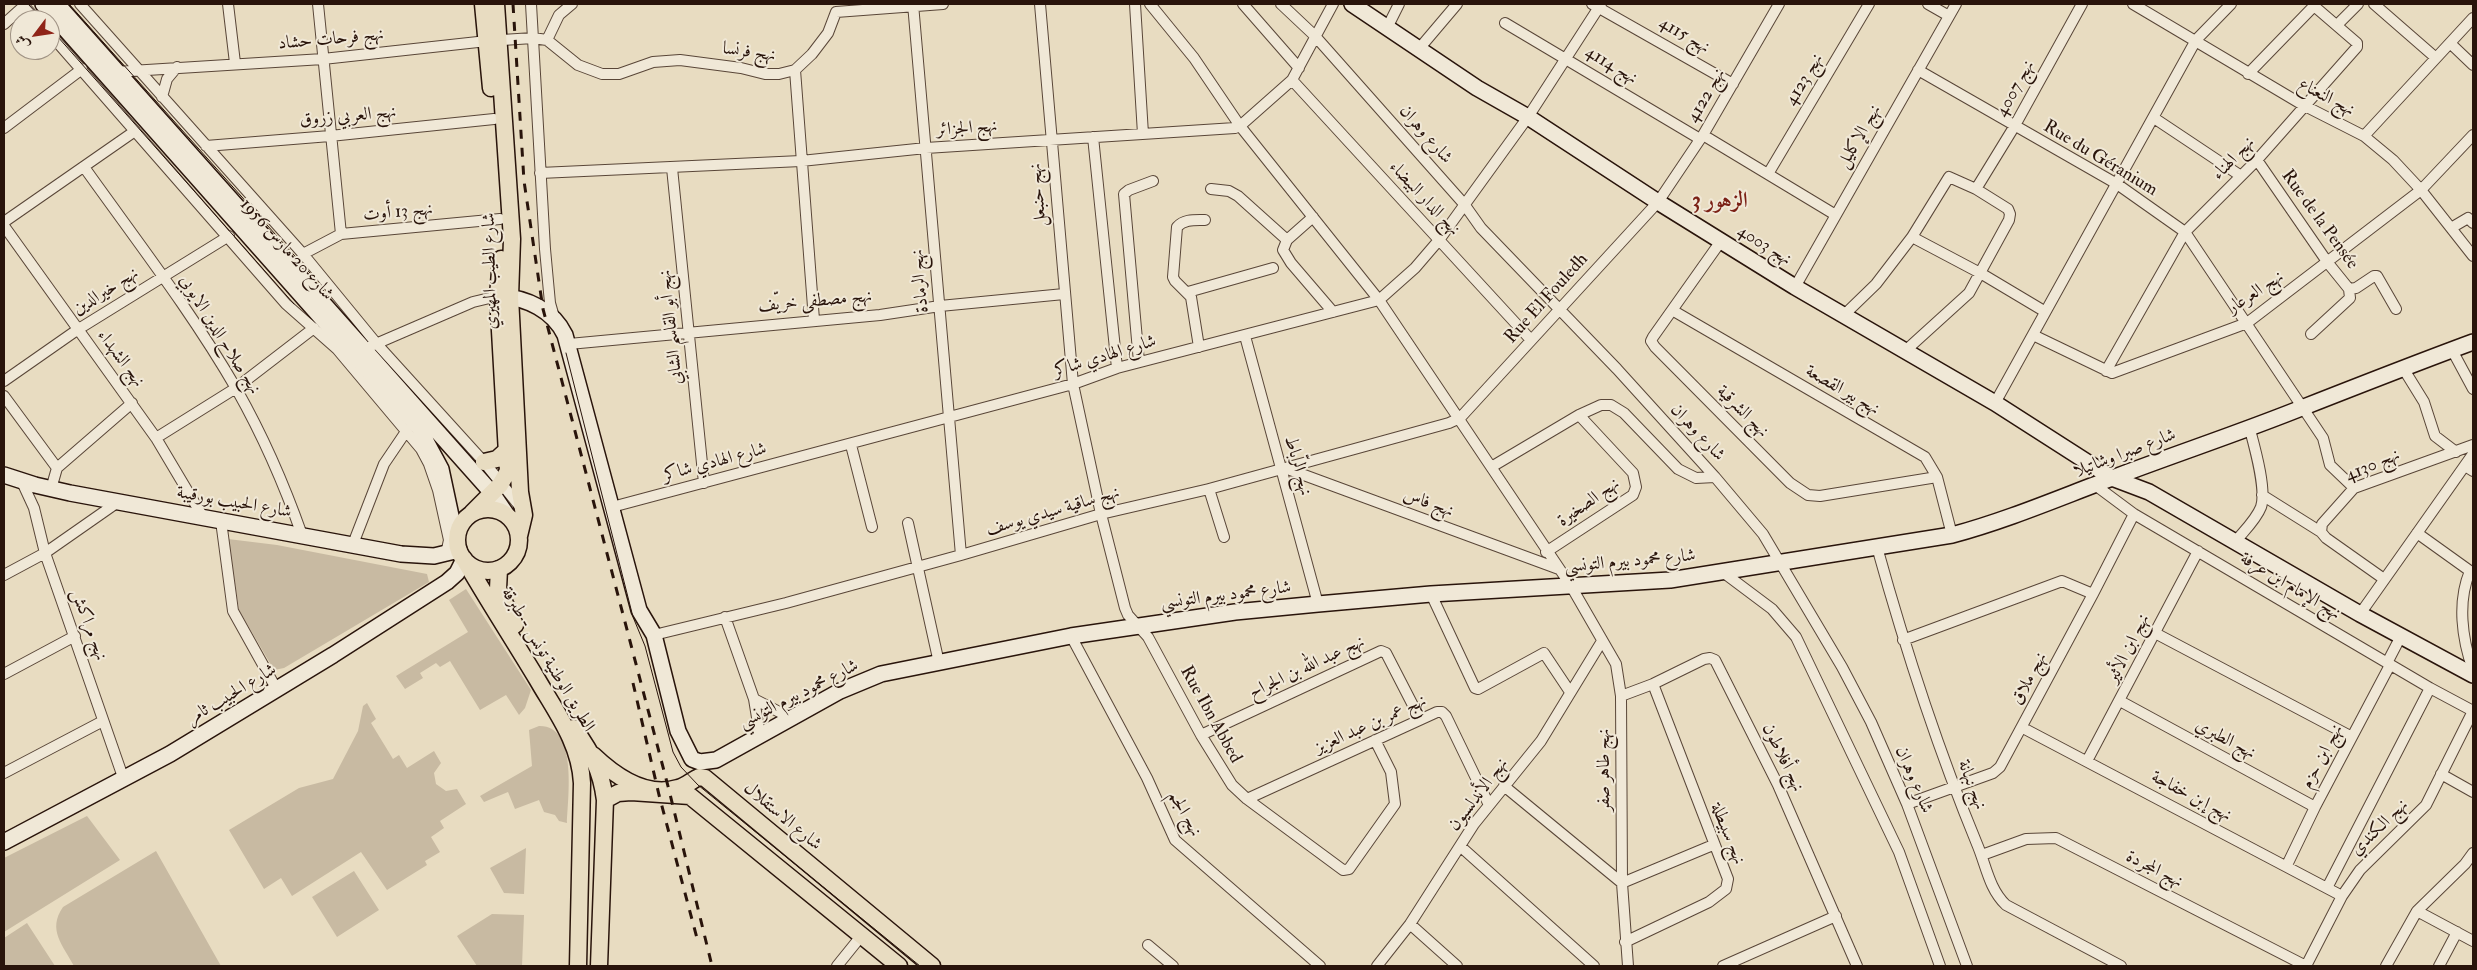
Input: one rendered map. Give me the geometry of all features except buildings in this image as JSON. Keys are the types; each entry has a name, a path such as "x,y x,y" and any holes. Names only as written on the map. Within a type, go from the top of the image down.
{"main road":[{"name":"شارع 20 مارس 1956","path":"43,4 110,72 367,352 496,489 507,515"},
{"name":"شارع 20 مارس 1956","path":"57,4 110,72"},
{"name":"شارع الطيب المهيري","path":"483,4 493,41 512,239 504,297 520,492 524,512 519,536"},
{"name":"شارع الطيب المهيري","path":"472,513 496,489 508,471 504,297 494,119 493,41 496,4"},
{"name":"نهج 4003","path":"1352,4 1418,50 1528,117 1658,202 1795,287 1904,352 1995,403 2112,478 2149,492 2360,614 2473,675"},
{"path":"504,297 543,309 554,317 569,344 639,610 654,635"},
{"name":"شارع صبرا وشاتيلا","path":"1780,562 1952,535 2019,515 2112,478 2303,407 2347,388 2473,342"},
{"name":"شارع 20 مارس 1956","path":"367,352 430,446 445,484 456,552"},
{"path":"484,462 497,460 507,450"},
{"name":"شارع الحبيب بورقيبة","path":"4,475 50,489 420,556 456,552"},
{"path":"490,509 507,515 514,523 519,536 519,547 513,558 499,569 480,570 456,552 462,523 472,513 490,509"},
{"name":"شارع الحبيب ثامر","path":"4,842 124,780 276,690 447,582 457,573 456,552"},
{"name":"الطريق الوطنية تونس - طبرقة","path":"456,552 548,696 573,742 581,770 578,966"},
{"name":"شارع محمود بيرم التونسي","path":"654,635 680,736 692,759 700,762 716,760 860,682 881,674 1071,636 1235,612 1431,594 1670,580 1724,573 1780,562"},
{"name":"الطريق الوطنية تونس - طبرقة","path":"499,569 498,589 517,629 569,721 593,754 603,784 605,800 598,966"},
{"name":"شارع الاستقلال","path":"593,754 630,783 648,789 669,790 699,777 704,778 932,966"},
{"path":"605,800 618,793 631,792 690,796 899,966"},
{"path":"580,842 602,842"},
{"path":"579,926 599,927"}],"street":[{"name":"شارع 20 مارس 1956","path":"80,4 303,254 367,352 484,462 496,489"},
{"path":"228,4 236,63"},
{"path":"318,4 341,234"},
{"path":"531,4 540,173 550,303 554,317"},
{"path":"532,38 547,40 559,15 572,4"},
{"name":"نهج فرنسا","path":"547,40 578,65 602,74 619,74 653,62 680,60 741,68 771,75 795,70 820,46 828,33 834,8 943,4"},
{"name":"نهج حنبعل","path":"1040,4 1073,384"},
{"path":"1135,4 1143,134"},
{"name":"نهج طاهر صفر","path":"1150,4 1194,58 1240,126 1379,300 1493,466 1546,552 1571,586 1618,669 1621,696 1622,883 1628,966"},
{"path":"1243,4 1299,68"},
{"name":"شارع وهران","path":"1281,4 1316,36 1464,204 1498,246 1561,308 1715,477 1764,534 1866,714 1907,804 1967,966"},
{"path":"1240,126 1292,80 1333,4"},
{"path":"1387,28 1400,4"},
{"path":"1418,50 1457,4"},
{"name":"نهج 4123","path":"1768,174 1869,4"},
{"path":"1928,4 1949,16"},
{"name":"نهج الإكليل","path":"1795,287 1834,214 1956,4"},
{"name":"نهج 4007","path":"1976,189 2014,127 2082,4"},
{"name":"نهج النعناع","path":"2133,4 2196,40 2248,74 2303,106 2364,136 2393,160 2421,190 2473,256"},
{"path":"1995,403 2033,335 2044,311 2117,184 2196,40 2231,4"},
{"path":"2248,74 2314,6 2338,24 2358,4"},
{"path":"2374,4 2436,58"},
{"path":"4,24 23,5"},
{"name":"نهج الرمادة","path":"913,5 961,555"},
{"name":"شارع الهادي شاكر","path":"612,507 1073,384 1139,362 1379,300 1414,268 1439,240 1528,117 1567,58 1597,5"},
{"name":"نهج 4115","path":"1597,5 1733,84"},
{"name":"نهج 4122","path":"1658,202 1702,137 1775,5"},
{"path":"2364,136 2473,18"},
{"name":"نهج 4114","path":"1505,23 1834,214"},
{"name":"نهج الهناء","path":"2106,371 2184,232 2257,160 2357,47 2357,43 2338,24"},
{"name":"نهج فرحات حشاد","path":"110,72 323,59 532,38"},
{"path":"2450,43 2473,65"},
{"name":"شارع 20 مارس 1956","path":"60,45 229,236 290,309 337,349 407,430 429,464 438,490 449,540 456,552"},
{"path":"162,97 167,79 177,67"},
{"path":"4,128 82,69"},
{"path":"795,70 814,320"},
{"name":"Rue du Géranium","path":"1918,70 2014,127 2117,184 2184,232 2323,438 2330,465 2354,488"},
{"name":"نهج الدار البيضاء","path":"1292,80 1531,340"},
{"path":"2154,118 2241,176"},
{"name":"نهج العربي زروق","path":"206,146 330,136 494,119"},
{"name":"نهج الجزائر","path":"540,173 801,161 926,148 1093,138 1240,126"},
{"path":"4,222 135,131"},
{"name":"نهج العرعار","path":"2106,371 2112,373 2247,323 2328,263 2421,190 2473,135"},
{"path":"1093,138 1117,368"},
{"name":"Rue de la Pensée","path":"2257,160 2328,263 2349,289 2356,288 2377,276 2396,309"},
{"name":"نهج صلاح الدين الايوبي","path":"84,167 162,276 236,388 273,461 302,535"},
{"name":"نهج أبو القاسم الشابي","path":"672,168 704,483"},
{"path":"1844,316 1876,284 1912,237 1946,179 1952,176 2008,208 2010,214 1982,274 1969,292 1904,352"},
{"path":"1139,362 1124,194 1129,190 1153,181"},
{"path":"1211,189 1229,191 1238,196 1287,240"},
{"name":"Rue El Fouledh","path":"1460,418 1658,202"},
{"path":"1313,217 1287,240 1284,245 1286,256 1333,312"},
{"path":"2451,228 2468,218 2473,223"},
{"name":"نهج 13 أوت","path":"303,254 341,234 500,219"},
{"path":"1199,347 1191,297 1188,292 1178,285 1174,277 1176,232 1181,222 1205,220"},
{"name":"نهج الشهداء","path":"4,226 156,438 203,517"},
{"name":"نهج خيرالدين","path":"4,381 77,330 229,236"},
{"path":"1912,237 1982,274 2044,311"},
{"name":"نهج الشرقية","path":"1721,241 1653,337 1652,341 1655,347 1800,491 1808,495 1820,496 1937,477"},
{"path":"1188,292 1273,268"},
{"path":"2311,334 2350,298 2349,289"},
{"name":"نهج مصطفى خريّف","path":"569,344 880,315 940,306 1064,294"},
{"path":"367,352 473,302 504,297"},
{"name":"نهج بير القصعة","path":"1672,310 1925,458 1937,477 1952,535"},
{"path":"156,438 236,388 314,328"},
{"path":"2033,335 2106,371"},
{"name":"نهج الرّباط","path":"1245,336 1283,469 1318,604"},
{"path":"2452,350 2473,389"},
{"path":"2403,368 2424,402 2435,436 2456,452"},
{"name":"Rue Ibn Abbed","path":"1073,384 1101,514 1128,616 1148,637 1201,735 1232,785 1247,799 1340,869 1345,870 1395,804 1391,772 1376,740"},
{"path":"4,396 57,468"},
{"path":"50,489 57,468 132,403"},
{"path":"1493,466 1579,414 1601,405 1611,405 1624,413 1678,469 1696,478 1715,477"},
{"name":"نهج الصخيرة","path":"1546,552 1632,495 1636,487 1633,473 1579,414"},
{"name":"نهج ساقية سيدي يوسف","path":"654,635 786,603 1101,514 1209,489 1387,441 1460,418"},
{"path":"2235,542 2260,510 2262,495 2259,460 2249,426"},
{"path":"353,544 384,464 407,430"},
{"path":"850,445 872,527"},
{"name":"نهج 4130","path":"2321,532 2322,524 2354,488 2473,445"},
{"path":"2360,614 2417,533 2469,468 2473,454"},
{"name":"نهج فاس","path":"1283,469 1559,570"},
{"name":"نهج مراكش","path":"22,482 38,519 45,553 124,780"},
{"name":"نهج الإمام ابن عرفة","path":"2095,485 2134,514 2388,664 2473,711"},
{"path":"496,489 524,512"},
{"path":"1209,489 1224,537"},
{"path":"2262,495 2321,532 2326,538 2384,579"},
{"path":"4,575 45,553 118,502"},
{"name":"نهج ملاق","path":"1907,804 1997,771 2023,728 2134,514"},
{"path":"221,521 233,611 276,690"},
{"path":"908,523 939,663"},
{"path":"2417,533 2472,572 2462,595 2464,645 2473,670"},
{"name":"نهج نبهانة","path":"1877,547 1903,640 1954,788 1982,854 1993,889 2006,905 2121,966"},
{"name":"نهج ابن الأثير","path":"2087,761 2198,551"},
{"path":"1724,573 1772,609 1796,637 1899,852 1940,966"},
{"path":"1903,640 2062,581 2093,594"},
{"path":"1431,594 1474,688 1478,688 1543,653 1570,692"},
{"path":"725,617 754,699 760,736"},
{"path":"2155,633 2352,737"},
{"path":"4,674 75,636"},
{"name":"نهج الجم","path":"1071,636 1141,767 1175,840 1320,966"},
{"name":"نهج ابن حزم","path":"2287,865 2401,636"},
{"name":"نهج الأندلسيون","path":"1377,966 1410,924 1489,805 1541,741 1602,641"},
{"name":"نهج عبد الله بن الجراح","path":"1201,735 1381,651 1386,653 1420,719"},
{"name":"نهج أفلاطون","path":"1621,696 1653,684 1704,659 1710,658 1718,664 1778,785 1857,966"},
{"name":"نهج سبيطلة","path":"1625,942 1709,902 1726,889 1728,879 1713,845 1653,684"},
{"path":"2327,888 2430,688"},
{"path":"754,699 791,718"},
{"name":"نهج الطبري","path":"2120,701 2315,807"},
{"name":"نهج الكندي","path":"2306,966 2342,896 2360,870 2420,813 2473,711"},
{"name":"نهج عمر بن عبد العزيز","path":"1247,799 1420,719 1437,712 1442,712 1446,716 1489,805"},
{"path":"4,774 103,721"},
{"name":"نهج إبن خفاجة","path":"2023,728 2287,865 2342,896"},
{"path":"2441,774 2473,792"},
{"path":"1504,786 1622,883 1713,845"},
{"name":"نهج المجردة","path":"1982,854 2026,839 2056,838 2306,966"},
{"path":"1460,846 1594,966"},
{"path":"2386,966 2417,911 2469,866 2473,852"},
{"path":"2417,911 2473,941"},
{"path":"1723,966 1836,916"},
{"path":"1410,924 1457,966"},
{"path":"2439,966 2457,932"},
{"path":"837,966 862,935"},
{"path":"1148,945 1173,966"}],"shaded area":[{"path":"228,539 277,545 427,574 429,582 284,668 274,670 239,610"},
{"path":"466,589 531,690 525,708 519,715 506,695 480,710 450,661 440,667 436,663 420,673 423,678 405,689 396,676 468,632 449,600"},
{"path":"367,703 376,719 371,723 393,759 399,755 407,768 434,751 441,763 434,773 436,784 446,791 457,789 466,804 440,821 444,828 431,837 440,852 425,861 427,865 387,890 361,852 292,896 281,878 264,889 229,830 299,788 333,779 358,731 363,706"},
{"path":"539,726 551,729 560,737 565,749 569,781 567,823 559,821 555,815 544,812 539,800 515,809 508,792 484,802 480,796 532,766 529,730"},
{"path":"87,816 120,860 4,932 4,858"},
{"path":"526,848 524,894 504,893 490,868"},
{"path":"156,851 221,966 74,966 58,937 56,923 63,907"},
{"path":"354,871 379,910 337,937 312,897"},
{"path":"492,914 524,915 522,966 477,966 457,936"},
{"path":"27,923 55,966 4,966 4,938"}],"tram line":[{"path":"28,4 34,10"},
{"path":"69,4 310,273"},
{"path":"60,39 294,304"},
{"path":"566,353 633,617 645,646 673,752 681,767 698,785 920,966"}],"railway":[{"path":"513,4 524,181 543,309 669,790 712,966"},
{"path":"633,683 659,795 698,942"}],"district":[{"name":"الزهور 3","path":"1720,202"}]}
